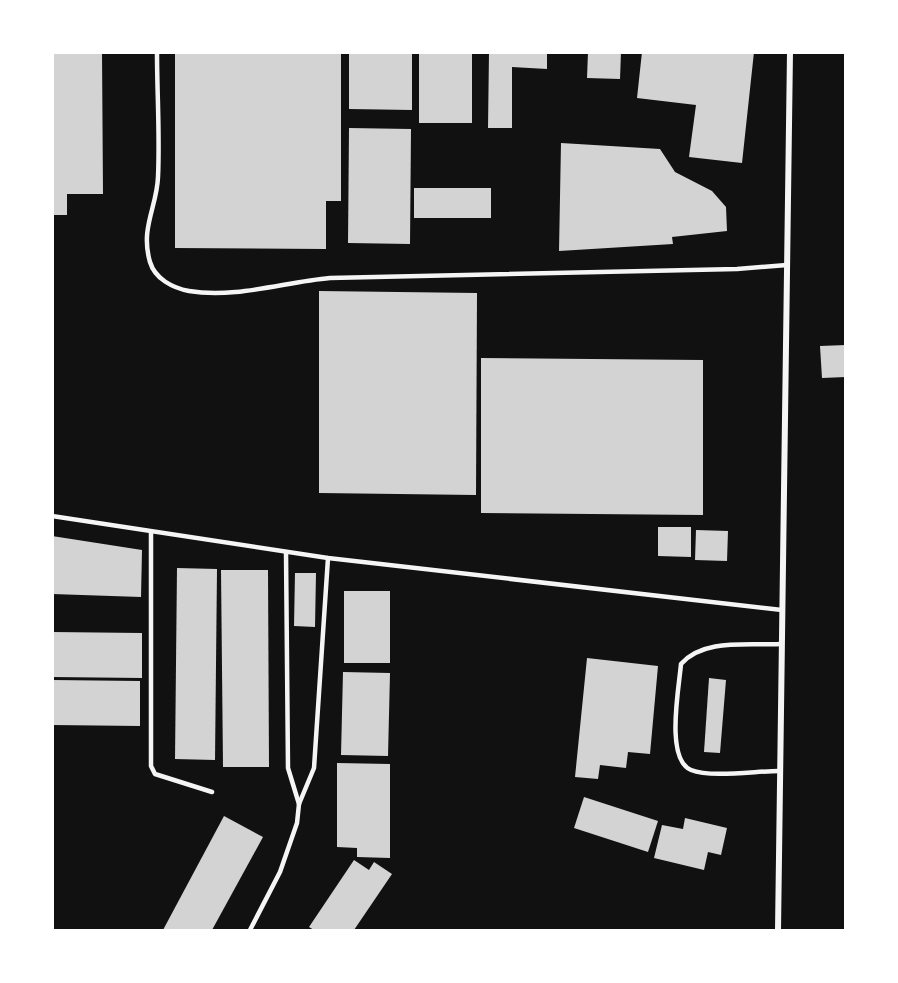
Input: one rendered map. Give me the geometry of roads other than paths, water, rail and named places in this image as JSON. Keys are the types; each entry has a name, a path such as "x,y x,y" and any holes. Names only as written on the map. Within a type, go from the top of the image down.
{"street":[{"path":"778,930 780,644 790,52"}],"lane":[{"path":"157,52 158,180 148,217 147,247 151,264 161,279 188,291 236,293 291,282 330,278 737,269 787,265"},
{"path":"52,516 328,558 782,610"},
{"path":"151,532 151,766 155,774 212,792"},
{"path":"286,552 288,768 299,804"},
{"path":"250,930 288,852 297,823 299,804 314,768 328,558"},
{"path":"779,771 702,772 689,769 678,759 675,745 681,664 690,654 702,648 780,644"}]}
